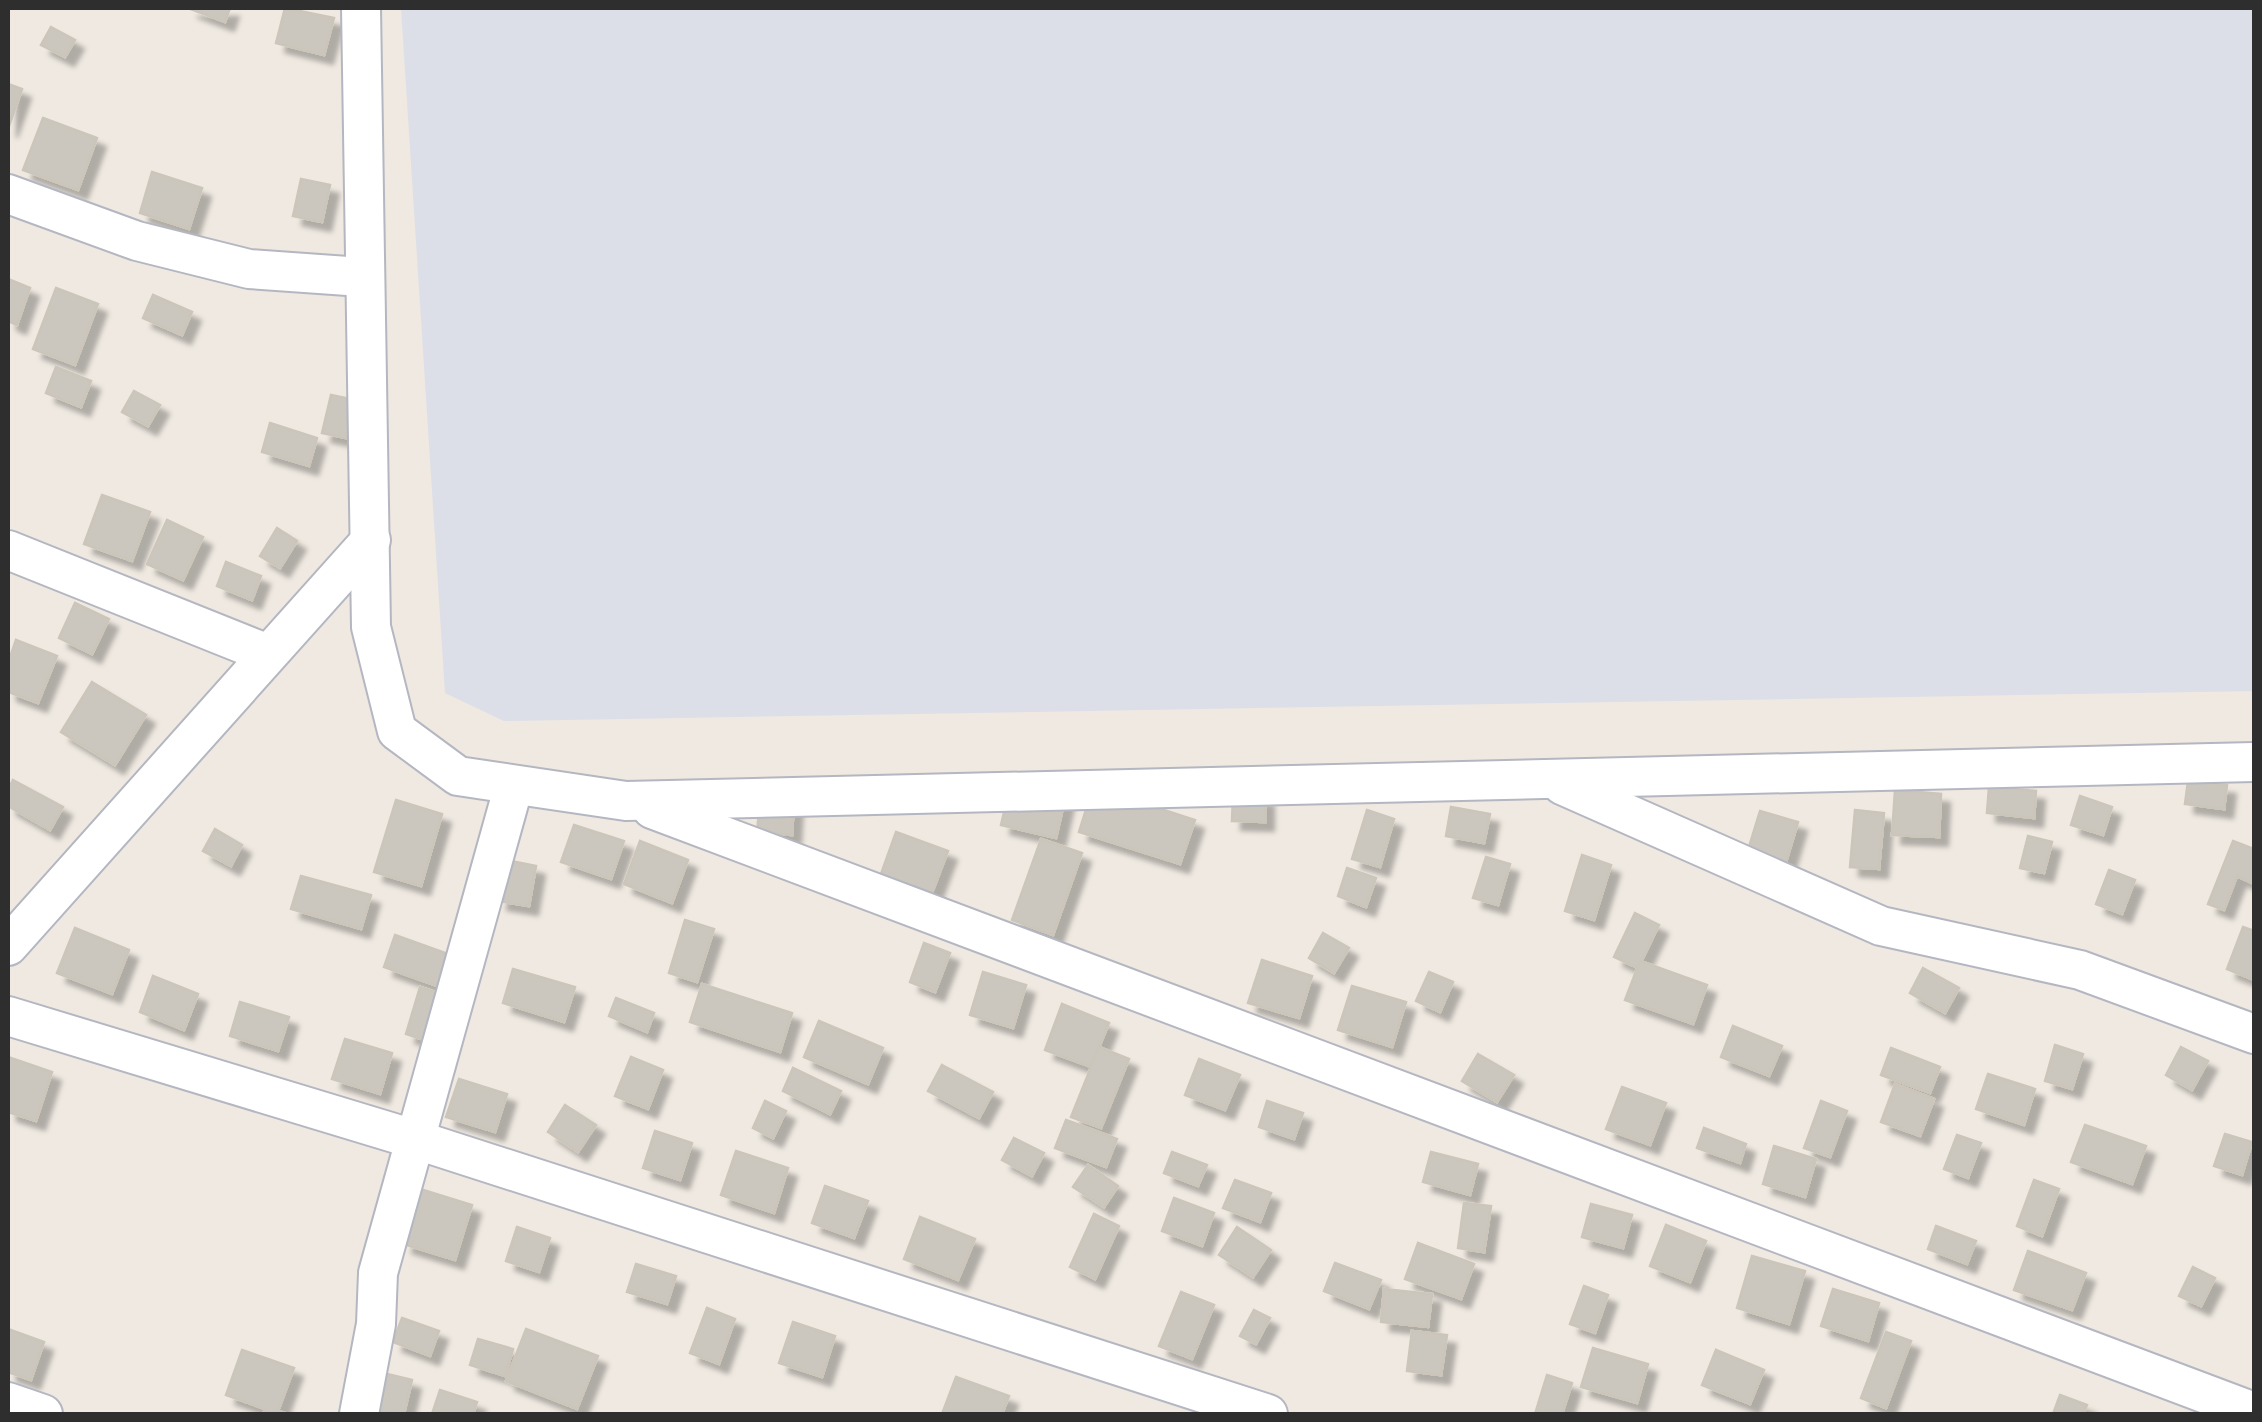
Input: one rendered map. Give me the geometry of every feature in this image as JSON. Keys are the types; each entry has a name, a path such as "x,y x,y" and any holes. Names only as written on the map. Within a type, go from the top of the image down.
{"street":[{"path":"361,8 362,277 371,627 397,732 458,776 626,800 2254,762"},
{"path":"8,194 137,241 249,269 362,277"},
{"path":"8,946 370,540"},
{"path":"8,550 268,654"},
{"path":"1550,780 1881,926 2080,970 2254,1034"},
{"path":"358,1414 376,1324 378,1273 514,785"},
{"path":"626,800 752,844 2254,1412"},
{"path":"8,1016 417,1140 1268,1414"},
{"path":"8,1402 43,1414"}],"shaded area":[{"path":"401,8 2254,8 2254,691 504,721 445,693"}],"building":[{"path":"188,8 230,8 225,22"},
{"path":"285,8 334,18 324,55 276,43"},
{"path":"51,27 75,40 65,57 41,45"},
{"path":"8,84 22,89 8,129"},
{"path":"43,118 97,138 78,190 23,170"},
{"path":"152,172 202,188 189,229 140,213"},
{"path":"301,179 330,185 322,222 293,216"},
{"path":"8,279 30,288 17,325 8,321"},
{"path":"56,288 98,304 75,365 33,349"},
{"path":"153,295 192,312 182,335 143,318"},
{"path":"56,367 91,381 81,407 46,393"},
{"path":"134,391 160,405 148,426 122,412"},
{"path":"331,395 360,401 351,439 322,433"},
{"path":"270,423 317,438 309,466 262,452"},
{"path":"102,495 150,512 132,561 84,544"},
{"path":"167,520 203,537 183,580 147,564"},
{"path":"277,528 297,541 280,568 260,556"},
{"path":"226,562 261,576 252,600 217,586"},
{"path":"75,603 109,619 92,654 59,638"},
{"path":"16,640 57,656 38,703 8,692 8,663"},
{"path":"92,682 146,715 115,765 61,732"},
{"path":"13,780 63,807 50,830 8,806 8,790"},
{"path":"2188,781 2227,785 2224,809 2185,804"},
{"path":"1010,787 1065,799 1056,838 1001,825"},
{"path":"1093,787 1195,820 1180,864 1079,832"},
{"path":"1989,787 2036,791 2034,818 1987,813"},
{"path":"1895,790 1941,794 1939,837 1892,835"},
{"path":"1233,796 1265,797 1265,822 1232,821"},
{"path":"2080,796 2112,807 2103,835 2071,825"},
{"path":"760,798 794,801 792,835 757,833"},
{"path":"396,800 442,814 421,886 374,872"},
{"path":"1451,807 1490,814 1484,843 1446,836"},
{"path":"1367,810 1394,819 1380,867 1352,859"},
{"path":"1855,810 1884,813 1879,869 1850,867"},
{"path":"1760,811 1798,822 1783,872 1745,860"},
{"path":"574,825 624,841 611,879 561,862"},
{"path":"215,829 242,845 231,866 203,851"},
{"path":"896,832 948,851 932,893 881,874"},
{"path":"2028,836 2052,842 2044,873 2020,868"},
{"path":"1041,839 1082,853 1053,935 1012,920"},
{"path":"640,841 688,860 672,903 624,884"},
{"path":"2233,841 2254,849 2254,884 2237,876 2224,910 2208,904"},
{"path":"1582,855 1611,865 1594,920 1565,911"},
{"path":"1486,857 1510,864 1498,905 1473,898"},
{"path":"506,860 536,866 529,906 498,901"},
{"path":"1347,868 1376,878 1366,907 1338,896"},
{"path":"2109,870 2135,880 2122,914 2096,904"},
{"path":"301,876 371,895 361,929 291,909"},
{"path":"1635,913 1659,925 1638,968 1614,957"},
{"path":"685,920 714,929 697,982 669,973"},
{"path":"2243,927 2254,931 2254,980 2227,969"},
{"path":"75,928 129,950 112,994 57,973"},
{"path":"1323,933 1349,948 1334,973 1309,958"},
{"path":"395,935 448,954 437,986 384,967"},
{"path":"924,943 950,953 935,992 910,982"},
{"path":"1262,960 1312,976 1299,1018 1248,1003"},
{"path":"1640,961 1707,985 1693,1024 1625,1000"},
{"path":"1923,968 1959,988 1945,1013 1910,993"},
{"path":"513,969 575,987 564,1022 503,1003"},
{"path":"983,972 1026,985 1013,1028 970,1015"},
{"path":"1429,972 1453,982 1440,1012 1416,1001"},
{"path":"153,976 198,994 184,1030 140,1012"},
{"path":"702,984 792,1013 780,1052 690,1022"},
{"path":"1352,986 1406,1002 1392,1047 1338,1030"},
{"path":"420,987 441,994 427,1041 406,1034"},
{"path":"616,998 654,1013 647,1032 609,1016"},
{"path":"240,1002 289,1017 278,1051 230,1036"},
{"path":"1062,1004 1109,1023 1091,1067 1045,1050"},
{"path":"819,1021 883,1048 868,1084 804,1057"},
{"path":"1733,1026 1782,1046 1769,1076 1721,1057"},
{"path":"345,1039 392,1053 380,1094 332,1079"},
{"path":"2055,1045 2083,1054 2072,1089 2045,1081"},
{"path":"1099,1047 1129,1059 1101,1128 1071,1117"},
{"path":"2181,1047 2208,1061 2192,1090 2166,1075"},
{"path":"1891,1048 1940,1067 1930,1093 1881,1075"},
{"path":"1478,1054 1514,1075 1497,1102 1462,1081"},
{"path":"8,1057 52,1072 36,1121 8,1112"},
{"path":"631,1057 663,1070 648,1109 615,1096"},
{"path":"1199,1059 1240,1075 1225,1110 1185,1095"},
{"path":"942,1065 993,1092 979,1118 928,1091"},
{"path":"793,1068 841,1091 830,1114 783,1091"},
{"path":"1988,1074 2035,1089 2024,1125 1976,1109"},
{"path":"459,1079 507,1094 495,1132 446,1117"},
{"path":"1895,1084 1934,1099 1920,1136 1881,1122"},
{"path":"1622,1087 1666,1103 1650,1145 1606,1129"},
{"path":"765,1101 786,1111 773,1138 753,1128"},
{"path":"1267,1101 1303,1113 1294,1139 1259,1127"},
{"path":"1821,1101 1847,1111 1830,1157 1804,1148"},
{"path":"565,1105 596,1125 578,1152 548,1132"},
{"path":"1066,1120 1117,1139 1106,1167 1055,1148"},
{"path":"2085,1125 2146,1146 2132,1184 2071,1162"},
{"path":"1704,1128 1746,1144 1740,1163 1697,1148"},
{"path":"655,1131 692,1143 680,1180 643,1168"},
{"path":"2225,1134 2252,1142 2242,1175 2214,1166"},
{"path":"1957,1135 1981,1143 1968,1178 1944,1169"},
{"path":"1014,1138 1044,1153 1032,1176 1002,1160"},
{"path":"1774,1146 1816,1159 1805,1197 1763,1184"},
{"path":"736,1151 788,1168 774,1213 721,1195"},
{"path":"1172,1152 1207,1165 1198,1186 1164,1173"},
{"path":"1431,1152 1478,1164 1470,1195 1423,1182"},
{"path":"1088,1165 1118,1186 1104,1207 1073,1187"},
{"path":"1235,1180 1271,1193 1260,1222 1223,1208"},
{"path":"2034,1180 2059,1189 2042,1236 2017,1226"},
{"path":"825,1186 868,1201 854,1238 812,1223"},
{"path":"420,1189 472,1205 455,1260 403,1244"},
{"path":"1174,1198 1214,1213 1202,1246 1162,1231"},
{"path":"1464,1203 1491,1206 1484,1252 1458,1248"},
{"path":"1591,1204 1632,1215 1623,1248 1582,1237"},
{"path":"1094,1214 1119,1226 1095,1279 1070,1267"},
{"path":"920,1217 975,1239 958,1280 904,1259"},
{"path":"1666,1225 1706,1241 1690,1282 1650,1266"},
{"path":"1936,1226 1976,1241 1967,1264 1928,1249"},
{"path":"517,1227 550,1238 539,1272 506,1261"},
{"path":"1237,1227 1271,1250 1253,1277 1219,1255"},
{"path":"1418,1243 1474,1264 1461,1299 1405,1279"},
{"path":"2028,1251 2086,1273 2072,1310 2014,1290"},
{"path":"1752,1256 1805,1271 1789,1324 1737,1308"},
{"path":"1335,1263 1381,1280 1369,1309 1324,1291"},
{"path":"636,1264 676,1276 667,1304 627,1292"},
{"path":"2193,1267 2215,1278 2201,1306 2179,1296"},
{"path":"1584,1286 1608,1295 1595,1333 1570,1324"},
{"path":"1384,1289 1432,1294 1428,1327 1381,1322"},
{"path":"1833,1289 1879,1303 1868,1341 1821,1326"},
{"path":"1181,1292 1214,1305 1192,1359 1159,1346"},
{"path":"707,1308 735,1319 719,1364 690,1353"},
{"path":"1254,1310 1270,1318 1256,1344 1240,1336"},
{"path":"402,1318 439,1331 430,1356 393,1342"},
{"path":"793,1322 835,1336 822,1377 779,1363"},
{"path":"8,1329 44,1342 31,1380 8,1372"},
{"path":"526,1329 598,1356 577,1409 506,1381"},
{"path":"1412,1331 1447,1335 1441,1375 1407,1371"},
{"path":"1886,1332 1911,1341 1886,1408 1861,1398"},
{"path":"478,1339 513,1349 505,1376 470,1365"},
{"path":"1593,1348 1648,1364 1637,1403 1581,1387"},
{"path":"242,1350 294,1368 278,1411 288,1414 263,1414 265,1409 226,1395"},
{"path":"1716,1350 1764,1370 1750,1404 1702,1385"},
{"path":"383,1373 412,1380 404,1414 375,1411"},
{"path":"1547,1375 1572,1383 1562,1414 1535,1414"},
{"path":"956,1377 1009,1396 1002,1414 942,1414"},
{"path":"440,1390 477,1402 473,1414 432,1414"},
{"path":"2060,1395 2087,1405 2083,1414 2053,1414"}]}
